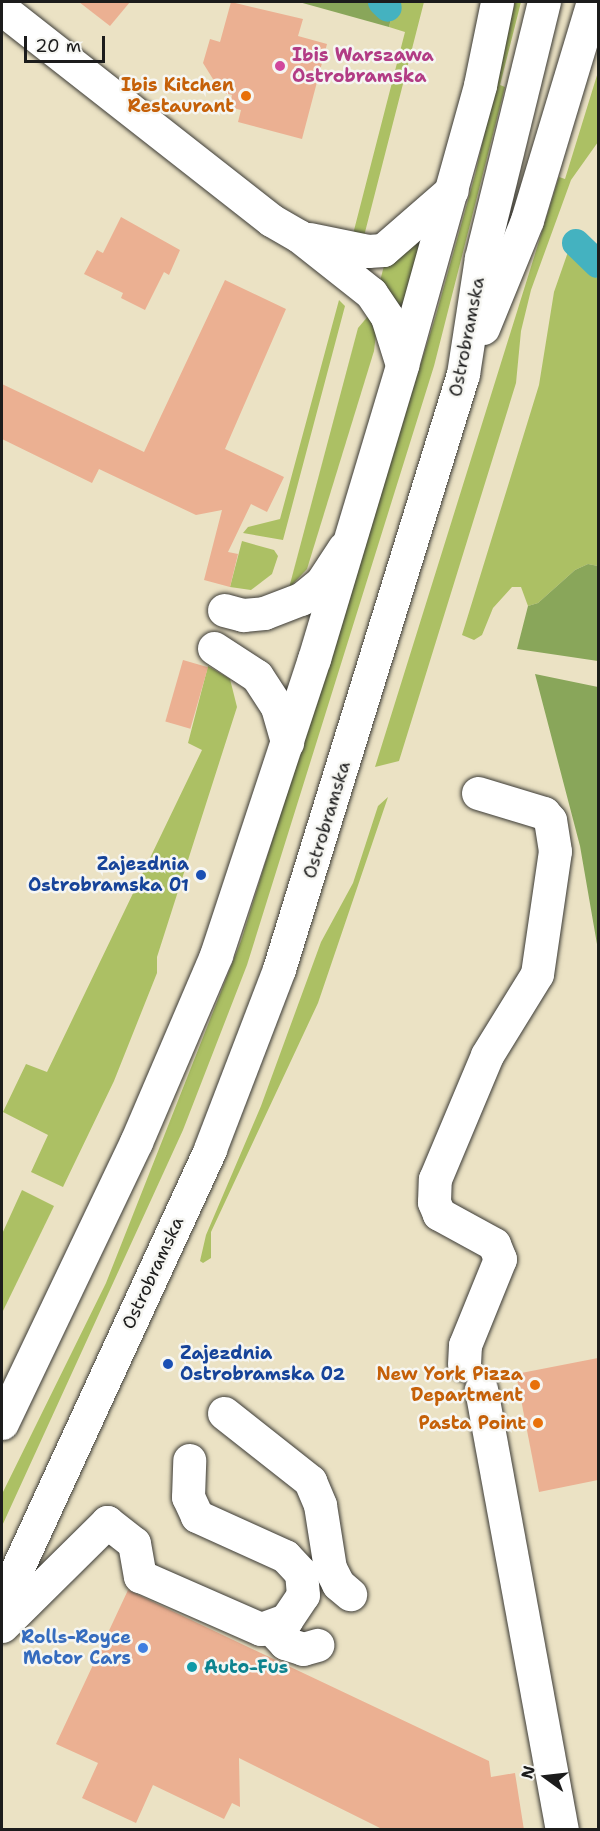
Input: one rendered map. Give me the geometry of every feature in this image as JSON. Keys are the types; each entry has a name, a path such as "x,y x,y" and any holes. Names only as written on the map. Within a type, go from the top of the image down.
{"main road":[{"path":"2,1423 136,1142 216,955 287,743 402,364 452,190 497,2"},
{"name":"Ostrobramska","path":"2,1602 210,1149 249,1052 310,876 463,374 484,247 544,2"},
{"path":"463,374 527,220 593,2"},
{"path":"2,9 271,220 299,236 371,293 387,317 402,364"},
{"path":"299,236 368,251 383,250 452,190"},
{"path":"224,610 243,615 264,614 301,599 331,570 350,536"},
{"path":"214,648 257,676 277,707 287,743"},
{"path":"478,793 544,813 550,820 555,850 537,975 487,1055 435,1179 434,1202 439,1214 494,1244 500,1258 465,1345 562,1830"},
{"path":"224,1413 310,1481 320,1505 330,1568 338,1584 350,1594"},
{"path":"2,1626 107,1522 134,1543 140,1576 250,1625 271,1628 286,1620 300,1604 301,1573 285,1556 197,1516 188,1497 189,1460"},
{"path":"271,1628 285,1643 303,1649 317,1645"}],"green space":[{"path":"299,2 395,2 389,27"},
{"path":"395,2 424,2 363,240 352,238 405,32 389,27"},
{"path":"515,2 521,2 500,85 505,87 434,366 247,965 183,1130 2,1526 2,1494 106,1283 241,941 436,315 475,175"},
{"path":"598,72 598,142 571,180 531,290 521,331 516,383 399,761 375,767 559,177 565,179"},
{"path":"418,241 422,245 401,313 379,285 386,258"},
{"path":"569,249 598,279 598,566 588,564 575,570 538,603 528,606 521,587 512,587 493,608 482,635 474,640 462,635 539,385 554,292"},
{"path":"339,300 345,306 283,540 243,533 248,527 280,519"},
{"path":"369,315 376,334 374,351 307,569 289,588 358,328"},
{"path":"242,541 274,550 278,556 272,574 251,590 230,587"},
{"path":"588,564 598,566 598,661 517,649 528,606 538,603 575,570"},
{"path":"208,666 230,679 237,707 157,957 157,973 114,1081 63,1187 31,1172 48,1135 3,1112 26,1064 47,1072 202,750 188,743"},
{"path":"535,674 598,687 598,950 580,846"},
{"path":"388,797 318,1003 211,1232 211,1258 203,1263 200,1261 206,1235 261,1106 321,942 353,883 378,806"},
{"path":"22,1190 54,1206 2,1313 2,1234"}],"building":[{"path":"79,2 130,2 110,26"},
{"path":"231,2 303,19 298,36 327,44 302,139 238,122 241,110 229,107 232,95 221,92 203,63 210,39 220,42"},
{"path":"121,217 180,250 169,275 164,272 145,310 121,298 123,293 84,274 97,250 103,253"},
{"path":"225,280 286,309 225,449 284,477 267,512 251,504 228,552 238,554 230,587 204,580 222,510 196,515 99,469 92,483 2,439 2,384 144,452"},
{"path":"183,660 208,667 190,729 165,722"},
{"path":"598,1358 598,1480 539,1492 516,1374"},
{"name":"Auto-Fus","path":"128,1590 489,1761 491,1777 515,1773 524,1830 384,1830 239,1758 240,1807 232,1803 224,1819 153,1785 136,1823 82,1798 98,1763 56,1744"}],"waterway":[{"path":"382,2 388,8"},
{"path":"576,243 598,264"}],"place":[{"name":"Ibis Warszawa Ostrobramska","path":"280,66"},
{"name":"Ibis Kitchen Restaurant","path":"246,96"},
{"name":"Zajezdnia Ostrobramska 01","path":"201,875"},
{"name":"Zajezdnia Ostrobramska 02","path":"168,1364"},
{"name":"New York Pizza Department","path":"535,1385"},
{"name":"Pasta Point","path":"538,1423"},
{"name":"Rolls-Royce Motor Cars","path":"143,1648"},
{"name":"Auto-Fus","path":"192,1667"}]}
